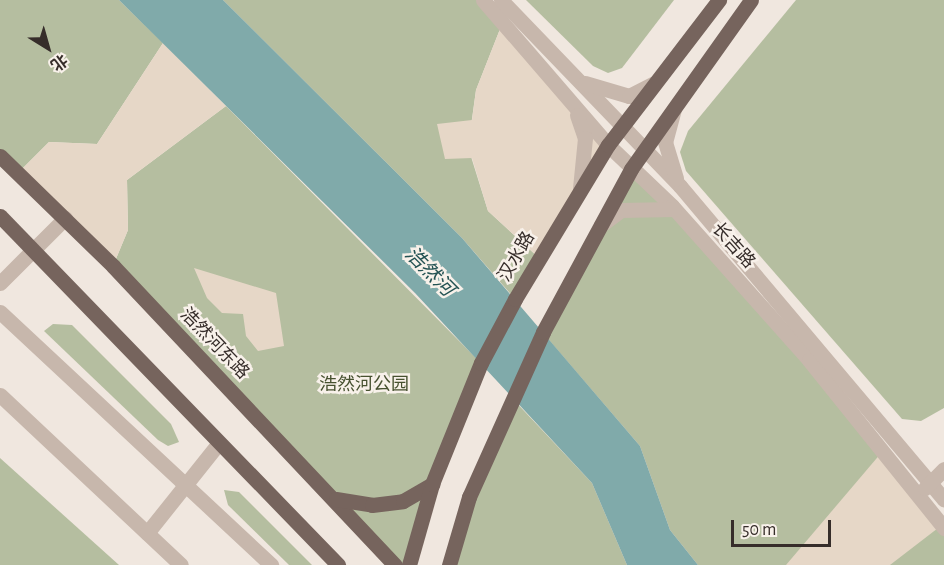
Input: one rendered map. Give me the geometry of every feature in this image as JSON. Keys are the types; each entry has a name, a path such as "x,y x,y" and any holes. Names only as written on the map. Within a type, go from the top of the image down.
{"main road":[{"name":"汉水路","path":"409,565 438,467 481,363 539,258 608,145 719,0"},
{"path":"449,565 475,483 511,397 572,279 631,169 676,103 752,0"},
{"name":"浩然河东路","path":"0,156 66,218 336,499 395,565"},
{"path":"0,216 218,444 338,565"},
{"path":"336,499 372,505 403,501 432,484"}],"street":[{"name":"长吉路","path":"483,0 608,145 674,209 809,360 944,528"},
{"name":"长吉路","path":"501,0 680,186 944,500"},
{"path":"575,78 604,92 629,96 654,83"},
{"path":"676,103 665,142 680,186"},
{"path":"574,107 585,138 579,193"},
{"path":"601,225 621,210 674,209"},
{"path":"0,283 66,218"},
{"path":"0,312 271,565"},
{"path":"0,395 181,565"},
{"path":"147,533 218,444"},
{"path":"917,496 944,469"}],"green space":[{"path":"0,0 119,0 163,43 97,144 49,142 19,172 0,156"},
{"path":"223,0 483,0 502,24 476,90 468,147 488,211 539,258 515,299 462,238"},
{"path":"526,0 674,0 622,68 608,73 593,66"},
{"path":"796,0 944,0 944,408 921,421 902,419 686,171 680,152 688,131"},
{"name":"浩然河公园","path":"226,106 481,363 409,565 397,565 113,266 128,230 127,180"},
{"path":"631,169 672,206 944,528 944,565 698,565 670,530 640,446 543,333"},
{"path":"53,324 72,325 171,424 179,442 168,446 158,440 44,331"},
{"path":"511,397 592,483 627,565 449,565"},
{"path":"0,458 119,565 0,565"},
{"path":"224,490 239,492 312,565 289,565 228,505"}],"shaded area":[{"path":"502,24 608,145 539,258 488,211 472,158 445,159 437,124 472,120 476,90"},
{"path":"163,43 226,106 127,180 128,230 113,266 19,172 49,142 97,144"},
{"path":"194,268 276,293 284,346 258,351 246,336 243,314 222,313 207,298"},
{"path":"882,452 942,525 890,565 786,565"}],"water":[{"name":"浩然河","path":"119,0 223,0 462,238 640,446 670,530 698,565 627,565 592,483 415,293"}]}
